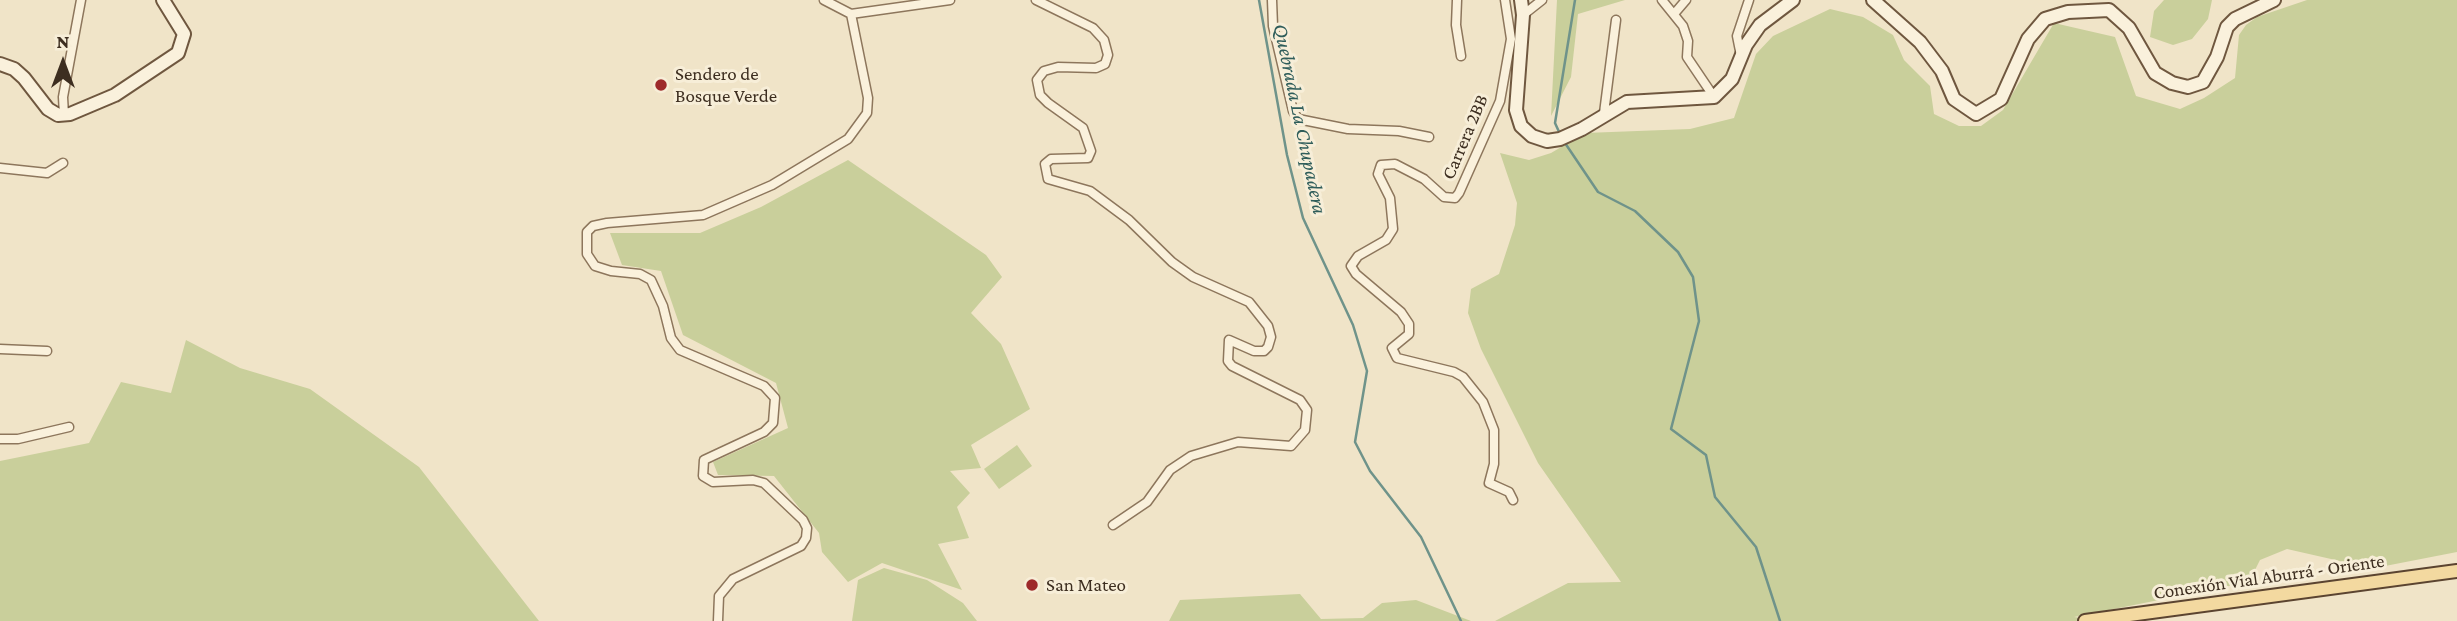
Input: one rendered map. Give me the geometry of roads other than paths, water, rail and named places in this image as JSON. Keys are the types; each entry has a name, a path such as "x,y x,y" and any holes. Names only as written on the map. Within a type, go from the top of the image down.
{"main road":[{"path":"2,64 24,78 48,109 64,115 115,95 143,79 178,53 184,34 163,0"},
{"path":"1521,0 1523,15 1516,110 1521,126 1532,136 1546,141 1564,138 1627,102 1714,97 1732,79 1741,56 1760,25 1793,0"},
{"path":"1873,0 1920,42 1942,71 1954,99 1976,114 2001,99 2028,39 2045,19 2103,5 2129,28 2155,73 2188,88 2203,82 2217,57 2227,27 2235,19 2274,0"},
{"name":"Conexión Vial Aburrá - Oriente","path":"2085,621 2457,571"}],"street":[{"path":"64,115 63,97 81,0"},
{"path":"824,0 852,14 950,0"},
{"path":"1036,0 1093,28 1104,40 1108,55 1105,64 1096,68 1058,67 1045,71 1037,80 1040,94 1048,103 1083,128 1091,151 1087,158 1051,159 1045,164 1048,179 1090,191 1129,220 1182,270 1249,302 1268,326 1271,337 1268,346 1264,351 1254,351 1229,340 1228,361 1300,400 1307,410 1305,430 1291,446 1238,442 1183,460 1170,470 1147,502 1113,525"},
{"path":"1272,0 1273,26 1293,111 1298,119 1348,129 1399,131 1429,137"},
{"path":"1457,0 1456,25 1461,56"},
{"name":"Carrera 2BB","path":"1505,0 1511,39 1500,101 1464,185 1455,198 1450,199 1437,193 1424,178 1395,164 1381,165 1378,174 1390,198 1393,229 1386,240 1354,260 1351,269 1401,312 1409,324 1409,334 1398,340 1392,348 1397,358 1454,372 1483,402 1494,430 1494,464 1489,483 1509,492 1513,500"},
{"path":"1523,15 1542,0"},
{"path":"1662,0 1686,33 1687,57 1714,97"},
{"path":"1674,14 1686,0"},
{"path":"1741,56 1737,36 1749,0"},
{"path":"718,621 719,596 724,586 801,546 806,538 807,528 803,520 764,484 753,480 713,482 703,476 704,460 764,432 773,423 775,398 764,386 677,348 668,329 659,292 651,280 640,274 611,271 595,266 587,254 587,232 593,226 607,222 703,215 772,185 848,139 867,113 868,98 852,14"},
{"path":"1604,113 1616,20"},
{"path":"0,168 47,173 62,163"},
{"path":"0,349 47,351"},
{"path":"0,439 18,439 69,427"}],"waterway":[{"name":"Quebrada La Chupadera","path":"1259,0 1287,155 1303,218 1353,325 1367,371 1355,442 1370,471 1421,537 1461,621"},
{"path":"1560,134 1555,123 1575,0"},
{"path":"1565,143 1598,192 1635,211 1678,252 1693,277 1699,321 1671,429 1706,455 1715,497 1756,547 1780,621"}],"place":[{"name":"Sendero de Bosque Verde","path":"661,85"},
{"name":"San Mateo","path":"1032,585"}]}
